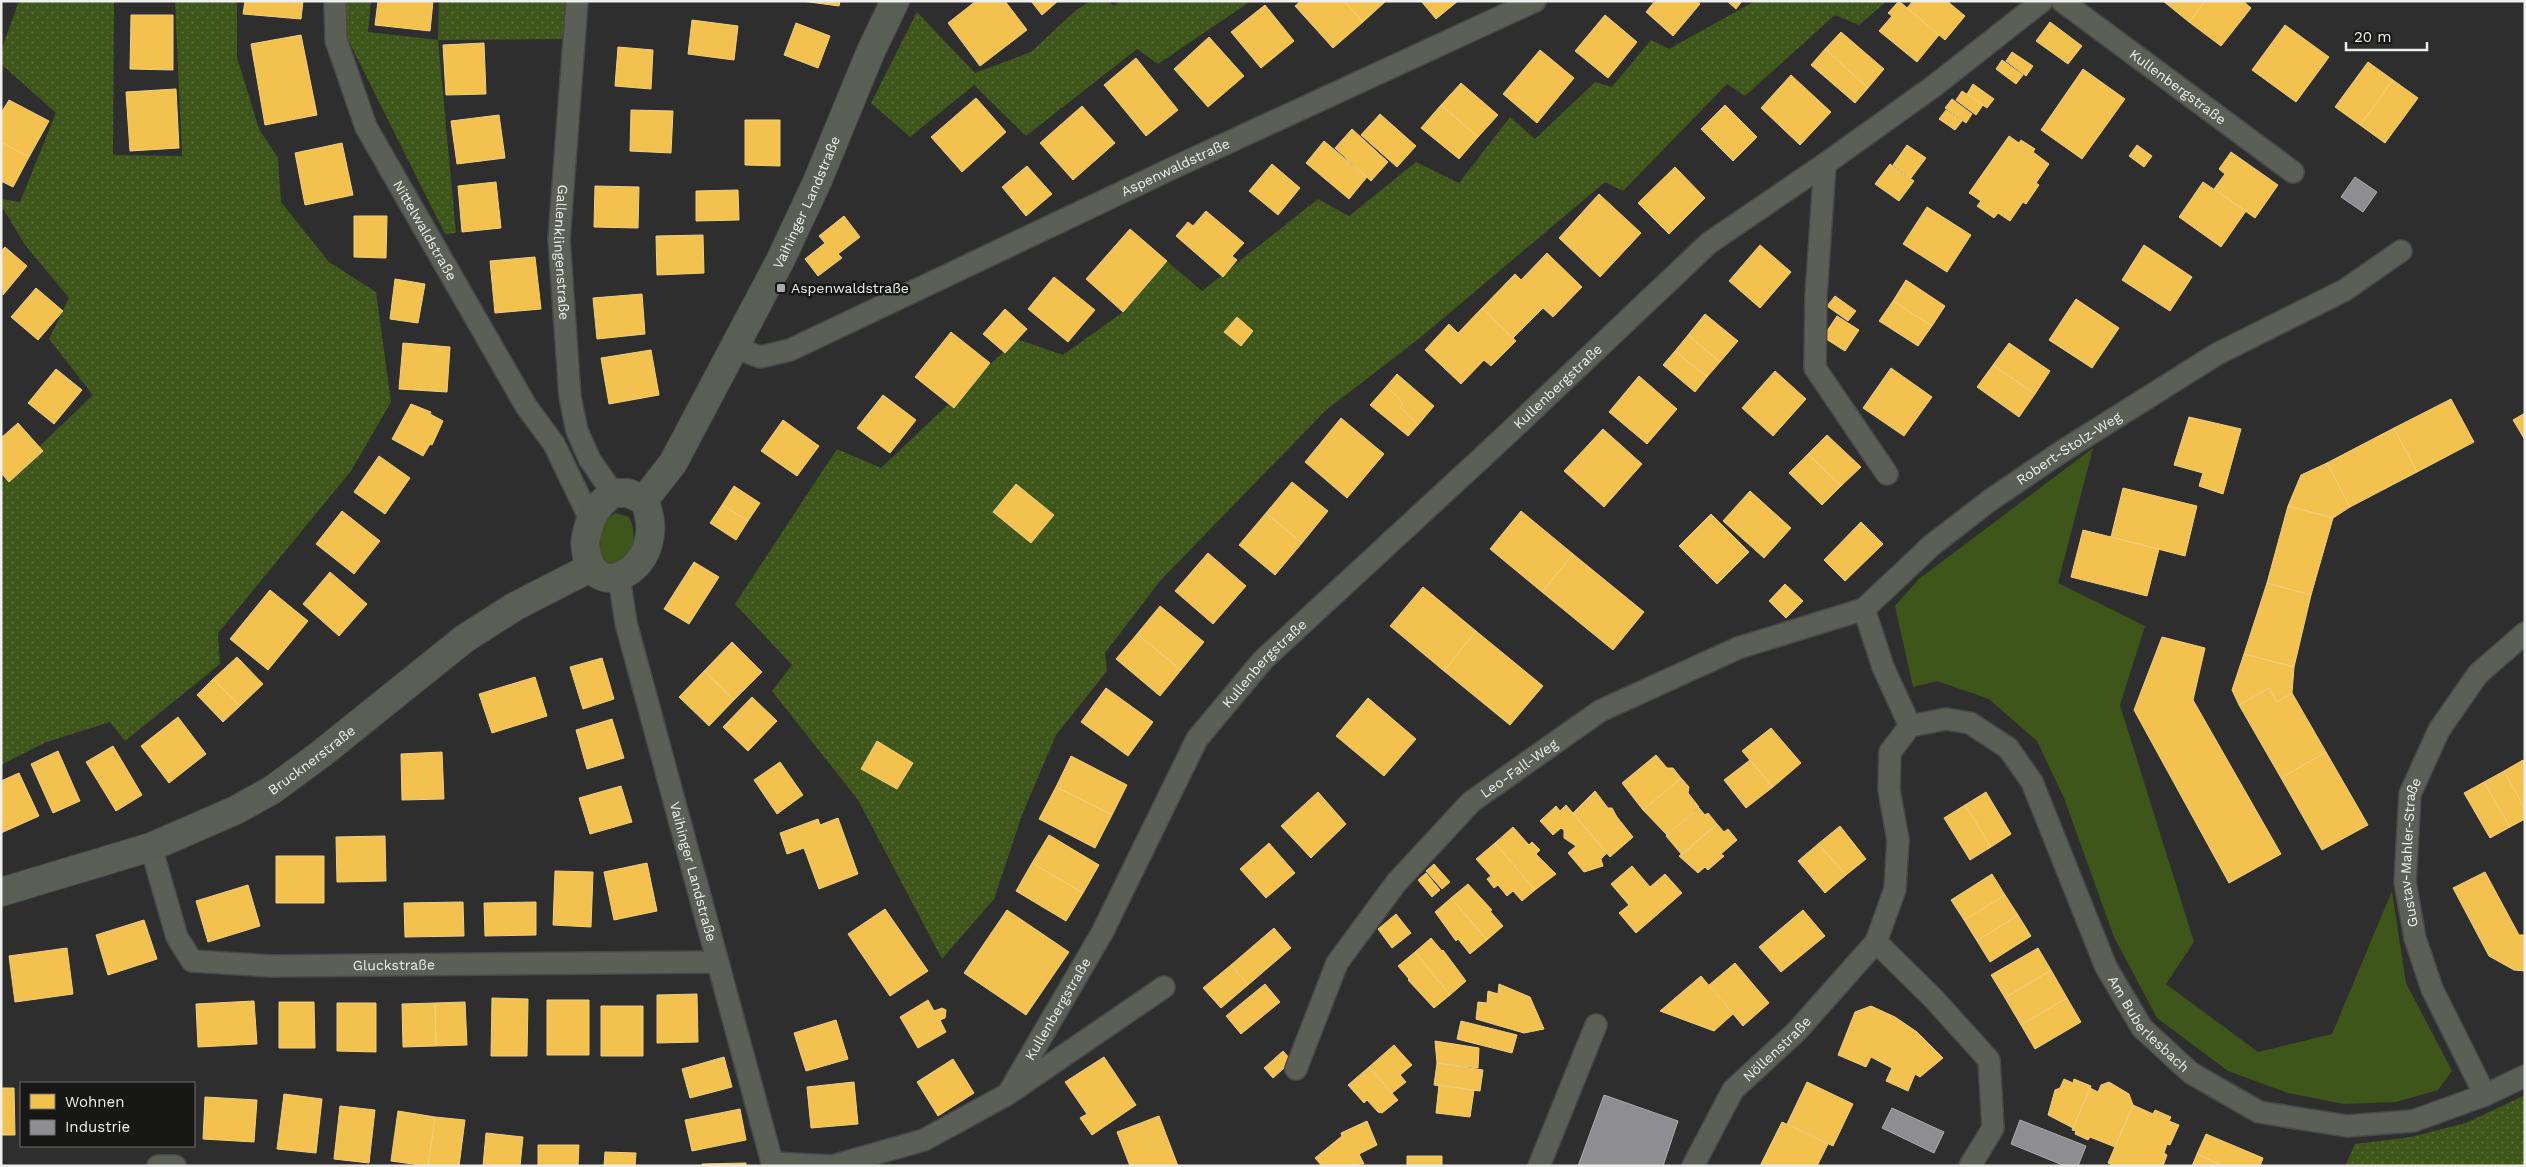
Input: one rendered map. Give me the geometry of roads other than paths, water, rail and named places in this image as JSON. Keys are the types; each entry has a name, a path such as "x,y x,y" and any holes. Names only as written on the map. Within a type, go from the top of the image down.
{"street":[{"name":"Nittelwaldstraße","path":"335,1 336,40 366,127 526,406 554,444 590,519"},
{"name":"Gallenklingenstraße","path":"577,1 559,239 570,397 576,431 590,460 613,493"},
{"name":"Vaihinger Landstraße","path":"644,500 673,463 780,260 817,182 871,51 895,1"},
{"name":"Aspenwaldstraße","path":"733,347 760,357 790,350 1184,163 1535,1"},
{"name":"Kullenbergstraße","path":"1008,1094 1102,933 1197,739 1262,660 1501,440 1709,243 1825,164 1934,86 2042,1"},
{"name":"Kullenbergstraße","path":"2062,1 2293,172"},
{"path":"1825,164 1816,296 1815,368 1887,474"},
{"name":"Robert-Stolz-Weg","path":"1864,609 1932,545 1989,501 2061,452 2217,354 2346,290 2402,251"},
{"path":"554,444 576,431"},
{"path":"613,493 628,493 644,500 650,515 651,530 642,560 634,568 619,577 598,575 590,568 585,540 590,519 598,505 613,493"},
{"name":"Brucknerstraße","path":"1,892 151,847 236,810 272,790 394,697 464,639 514,607 590,568"},
{"name":"Vaihinger Landstraße","path":"619,577 626,623 773,1164"},
{"path":"1864,609 1883,667 1910,726"},
{"name":"Leo-Fall-Weg","path":"1296,1069 1337,963 1396,883 1471,802 1600,711 1738,648 1864,609"},
{"name":"Gustav-Mahler-Straße","path":"2485,1095 2432,989 2415,938 2405,882 2410,794 2439,730 2472,682 2478,674 2525,633"},
{"name":"Am Buberlesbach","path":"1910,726 1946,719 1970,723 2008,748 2032,782 2106,967 2142,1028 2191,1073 2259,1112 2347,1126 2413,1121 2485,1095 2525,1076"},
{"name":"Nöllenstraße","path":"1693,1166 1733,1090 1797,1031 1876,942 1895,889 1898,840 1889,790 1890,752 1910,726"},
{"name":"Gluckstraße","path":"151,847 177,937 192,961 271,966 717,962"},
{"path":"1876,942 1933,998 1989,1060 1993,1128 1970,1166"},
{"path":"773,1164 832,1166 924,1140 1008,1094 1164,987"},
{"path":"1539,1166 1596,1025"},
{"path":"158,1166 175,1166"}],"place":[{"name":"Aspenwaldstraße","path":"781,288"}]}
